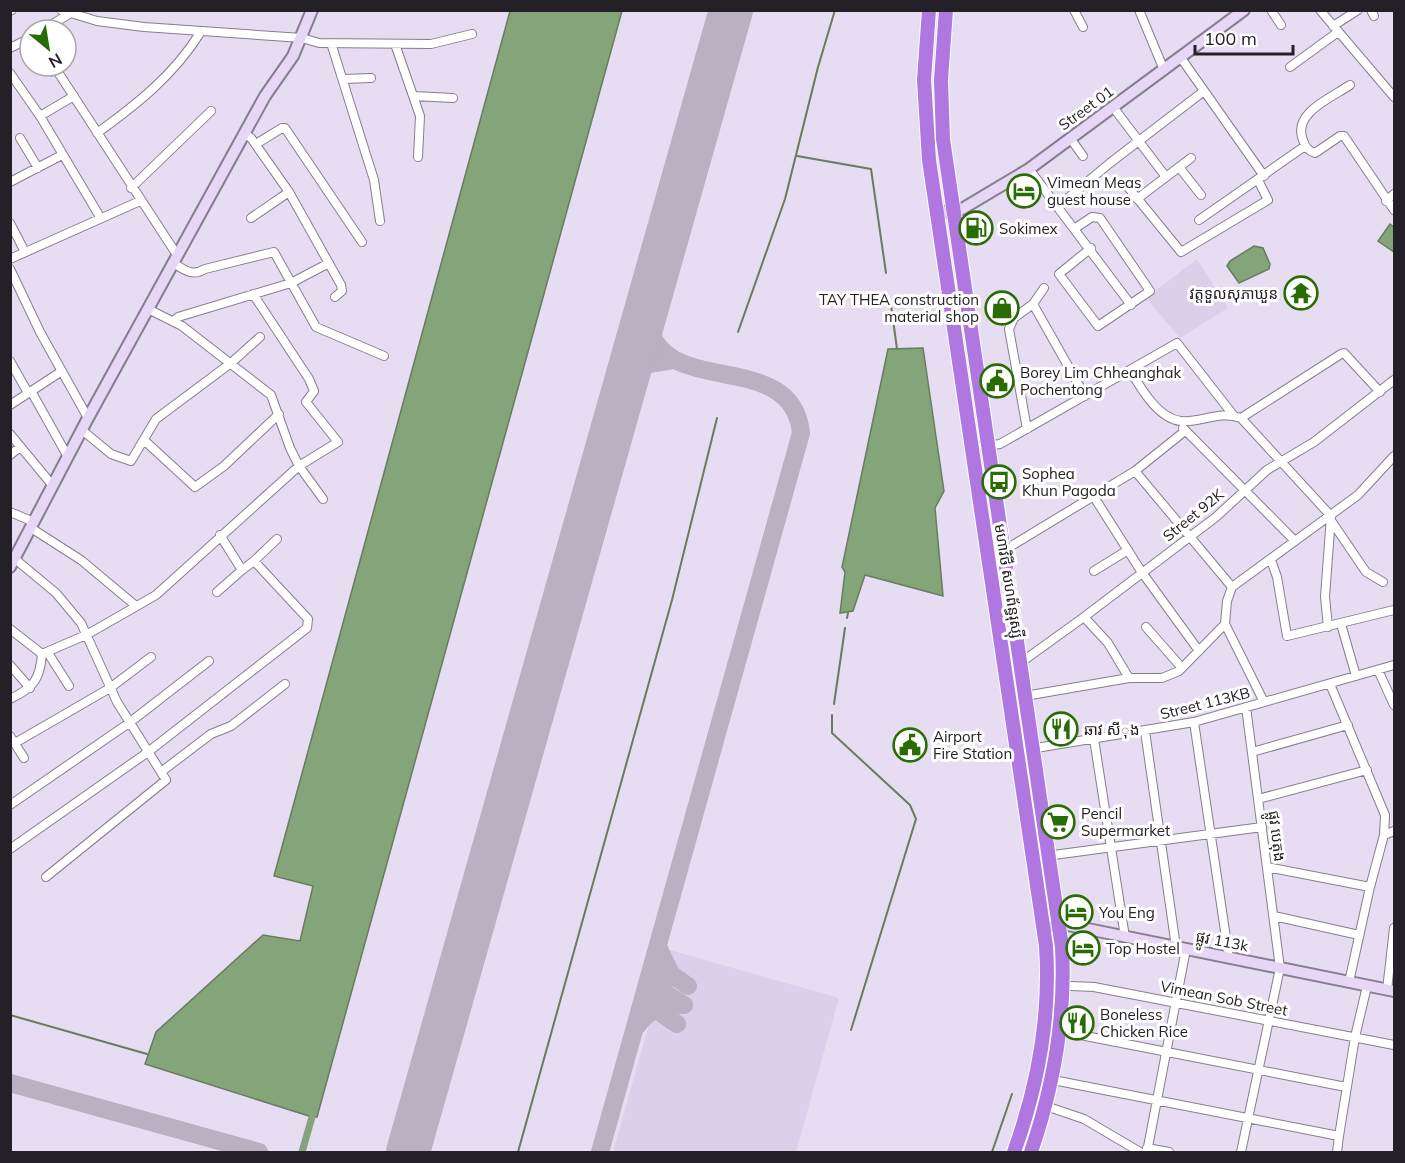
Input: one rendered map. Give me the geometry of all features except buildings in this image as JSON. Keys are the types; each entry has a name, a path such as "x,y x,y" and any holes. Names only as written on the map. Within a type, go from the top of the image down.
{"highway":[{"name":"មហាវិថី សហព័ន្ធរុស្ស៊ី","path":"929,10 924,50 924,101 937,213 1044,928 1048,985 1040,1066 1014,1152"},
{"name":"មហាវិថី សហព័ន្ធរុស្ស៊ី","path":"946,10 940,104 952,211 1049,856 1064,984 1053,1080 1031,1152"}],"street":[{"path":"1074,10 1083,27"},
{"path":"1139,10 1164,70"},
{"path":"1271,10 1281,25"},
{"path":"1320,10 1395,97"},
{"path":"1290,67 1358,10"},
{"path":"46,877 166,780 129,723 110,688 88,634 56,593 13,563 82,429 244,133 302,38 312,11"},
{"path":"65,12 97,21 200,33 302,38 331,43 432,44 472,34"},
{"name":"Street 01","path":"937,213 962,209 1029,169 1181,58 1238,12"},
{"path":"97,134 135,106 179,64 200,33"},
{"path":"331,43 374,180 380,221"},
{"path":"395,44 420,116 418,157"},
{"path":"1128,187 1180,252 1268,200 1261,178 1181,58"},
{"path":"10,73 40,116 100,217"},
{"path":"62,78 175,259 190,273 197,274 205,269 274,252 311,322 320,331 384,356"},
{"path":"344,79 371,78"},
{"path":"1350,85 1301,120 1299,130 1305,146 1315,153 1340,136 1344,136 1386,201 1395,210"},
{"path":"1057,207 1204,91"},
{"path":"40,116 74,96"},
{"path":"414,96 453,98"},
{"path":"1113,107 1167,177"},
{"path":"131,188 211,111"},
{"path":"256,144 282,128 285,129 362,242"},
{"path":"244,133 256,144 288,192 329,263 341,285 342,291 335,297"},
{"path":"20,138 38,168"},
{"path":"1070,138 1083,156"},
{"path":"1198,220 1305,146"},
{"path":"10,182 62,155"},
{"path":"1137,199 1191,158"},
{"path":"1179,167 1201,195"},
{"path":"1029,169 1091,248 1131,305"},
{"path":"250,218 288,192"},
{"path":"1386,201 1395,194"},
{"path":"10,259 140,201"},
{"path":"1074,229 1096,216 1103,221 1149,287 1148,293 1098,327 1060,276 1061,271 1091,248"},
{"path":"10,224 25,252"},
{"path":"174,321 178,317 291,283 329,263"},
{"path":"10,269 88,418"},
{"path":"1027,429 1009,329 1014,318 1033,304 1044,288"},
{"path":"45,654 88,634 156,595 299,466 337,440 307,404 314,392 309,379 253,294"},
{"path":"1033,304 1084,396"},
{"path":"148,309 174,321 271,395 290,448 299,466 323,499"},
{"path":"82,429 111,454 128,461 135,458 156,419 231,363 260,337"},
{"path":"972,448 1000,444 1177,343 1238,417 1282,461 1332,519 1366,572 1383,582"},
{"path":"1181,421 1210,416 1238,417 1344,353 1380,392"},
{"path":"10,361 68,457"},
{"path":"1130,370 1152,402 1181,421 1185,431 1294,540"},
{"path":"10,405 62,371"},
{"name":"Street 92K","path":"1005,664 1019,662 1084,617 1141,571 1190,537 1282,461 1314,442 1395,380"},
{"path":"145,441 195,488 224,466 279,414"},
{"path":"1003,551 1135,471 1185,431"},
{"path":"10,434 52,486"},
{"path":"10,455 20,447"},
{"path":"1264,702 1225,624 1227,601 1232,586 1271,560 1294,540 1332,519 1393,460"},
{"path":"1135,471 1232,586"},
{"path":"1094,497 1141,571 1199,651"},
{"path":"10,512 81,560 136,606"},
{"path":"1328,627 1325,597 1332,519"},
{"path":"220,535 242,570"},
{"path":"217,592 277,539"},
{"path":"1094,571 1128,550"},
{"path":"1271,560 1277,577 1287,636 1395,610"},
{"path":"10,849 148,752 309,625 308,619 254,561"},
{"path":"1084,617 1108,643 1129,678"},
{"path":"1025,696 1129,678 1162,678 1182,668 1225,624"},
{"path":"1341,624 1356,676"},
{"path":"1146,627 1182,668"},
{"path":"11,629 45,654 69,687"},
{"path":"10,699 30,688 40,674 45,654"},
{"path":"24,758 13,740 110,688 151,657"},
{"path":"10,805 129,723 208,661"},
{"path":"10,665 30,688"},
{"name":"Street 113KB","path":"1018,751 1194,722 1395,665"},
{"path":"1378,670 1395,705"},
{"path":"161,772 211,734 231,726 285,684"},
{"path":"1330,684 1385,815 1384,835 1349,982"},
{"name":"ផ្លូវ បេតុង","path":"1242,1152 1280,968 1246,707"},
{"path":"1194,722 1229,958"},
{"path":"1252,752 1348,725"},
{"path":"1145,1151 1176,1003 1181,948 1160,841 1146,730"},
{"path":"1094,739 1125,937"},
{"path":"1258,799 1367,770"},
{"path":"1034,858 1262,826"},
{"path":"1384,835 1395,831"},
{"path":"1267,867 1370,887"},
{"path":"1274,916 1359,935"},
{"name":"ផ្លូវ 113k","path":"1044,928 1068,926 1391,990"},
{"path":"1391,990 1395,928"},
{"name":"Vimean Sob Street","path":"1048,985 1094,987 1395,1045"},
{"path":"1337,1152 1355,1037 1367,986"},
{"path":"1060,1031 1347,1087"},
{"path":"1053,1080 1339,1136"},
{"path":"1031,1101 1084,1119 1145,1151 1170,1152"}],"shaded area":[{"path":"510,11 622,11 317,1117 312,1117 145,1064 156,1032 263,935 300,941 313,886 274,876"},
{"path":"1390,224 1394,227 1394,252 1378,241"},
{"path":"1254,246 1263,248 1270,264 1269,269 1239,283 1227,266 1230,261"},
{"path":"1197,259 1228,308 1180,338 1146,298"},
{"path":"923,348 944,491 935,508 943,596 865,575 853,611 840,613 845,572 842,567 888,349"},
{"path":"670,950 839,998 796,1152 613,1152"}],"waterway":[{"path":"738,332 785,199 818,67 835,10"},
{"path":"797,156 871,169 886,273"},
{"path":"891,305 897,349"},
{"path":"518,1152 672,600 717,418"},
{"path":"847,618 848,613"},
{"path":"834,704 845,628"},
{"path":"832,715 832,733 910,805 916,819 851,1030"},
{"path":"10,1015 147,1054"},
{"path":"992,1152 1012,1094"},
{"path":"302,1152 312,1117"}],"taxiway":[{"path":"600,1152 801,433 794,408 779,392 736,376 689,366 669,356 653,338 647,310"},
{"path":"627,381 649,364 673,360"},
{"path":"659,949 671,974 688,986"},
{"path":"653,964 666,994 684,1005"},
{"path":"653,998 661,1013 677,1024"},
{"path":"637,1026 647,1015 658,1009 670,1005 684,1005"},
{"path":"10,1083 259,1152"},
{"path":"406,1152 410,1148"}],"runway":[{"path":"408,1152 731,10"}],"place":[{"name":"Vimean Meas guest house","path":"1024,191"},
{"name":"Sokimex","path":"976,228"},
{"name":"វត្តទួលសុភាឃួន","path":"1301,293"},
{"name":"TAY THEA construction material shop","path":"1002,308"},
{"name":"Borey Lim Chheanghak Pochentong","path":"997,381"},
{"name":"Sophea Khun Pagoda","path":"999,482"},
{"name":"ឆាវ សីុង","path":"1061,729"},
{"name":"Airport Fire Station","path":"910,745"},
{"name":"Pencil Supermarket","path":"1058,822"},
{"name":"You Eng","path":"1076,912"},
{"name":"Top Hostel","path":"1083,948"},
{"name":"Boneless Chicken Rice","path":"1077,1023"}]}
